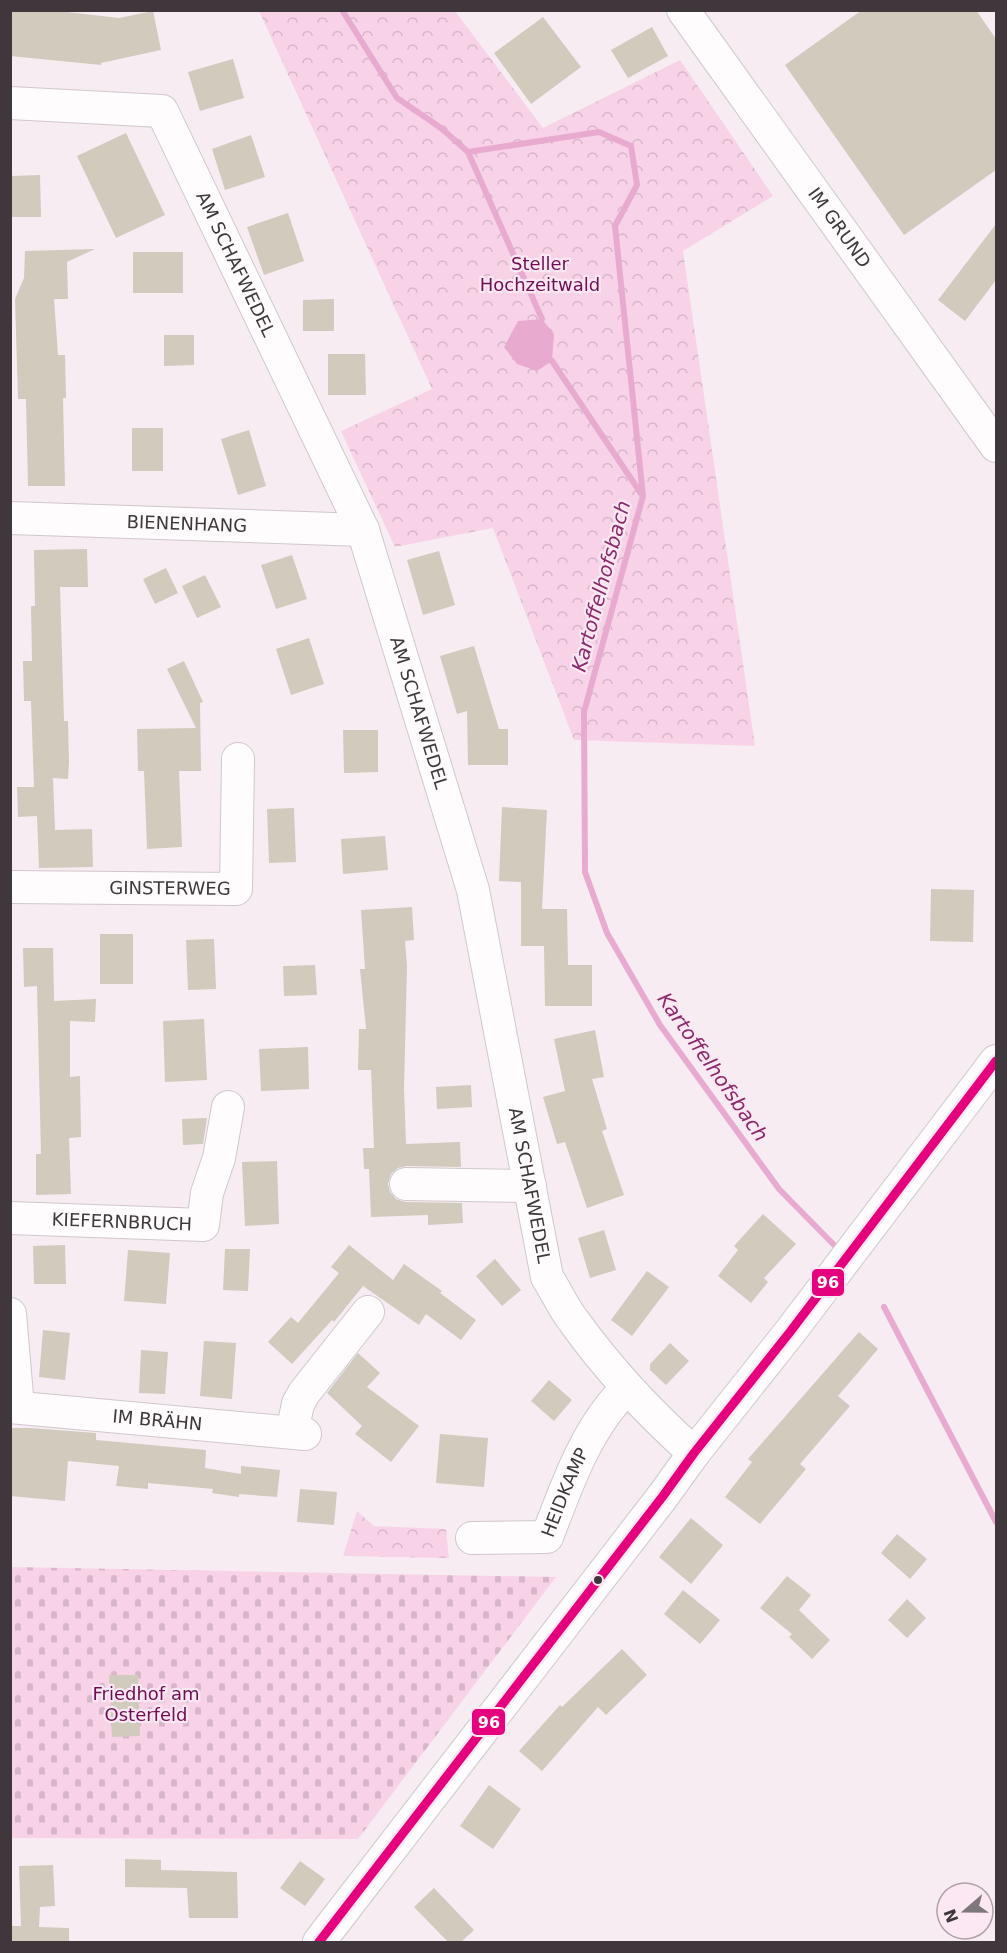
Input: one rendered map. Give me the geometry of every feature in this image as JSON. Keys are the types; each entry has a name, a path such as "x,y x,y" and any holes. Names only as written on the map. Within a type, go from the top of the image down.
{"street":[{"name":"IM GRUND","path":"683,10 996,447"},
{"name":"AM SCHAFWEDEL","path":"10,103 162,111 363,530 473,890 547,1277 572,1320 627,1388 694,1453"},
{"name":"BIENENHANG","path":"10,518 363,530"},
{"name":"GINSTERWEG","path":"10,887 236,889 238,759"},
{"path":"319,1942 996,1061"},
{"name":"KIEFERNBRUCH","path":"10,1218 203,1225 207,1193 219,1158 228,1107"},
{"path":"406,1184 530,1186"},
{"name":"IM BRÄHN","path":"14,1407 298,1433 298,1404 304,1393 368,1312"},
{"path":"10,1314 14,1407"},
{"name":"HEIDKAMP","path":"472,1538 547,1538 591,1433 615,1399 627,1388"}],"green space":[{"name":"Steller Hochzeitwald","path":"259,11 455,11 543,128 680,60 773,196 683,251 755,746 574,740 493,528 395,547 341,431 432,389"},
{"path":"357,1511 374,1526 446,1529 449,1558 343,1556"},
{"name":"Friedhof am Osterfeld","path":"11,1567 556,1577 358,1839 11,1838"}],"shaded area":[{"path":"542,319 554,334 552,361 537,371 517,364 504,347 518,321"}],"building":[{"path":"10,10 50,10 119,18 153,11 161,50 101,63 101,65 10,56"},
{"path":"862,10 976,10 996,39 996,170 904,235 785,65"},
{"path":"543,17 581,67 531,104 494,53"},
{"path":"652,27 668,56 628,78 611,50"},
{"path":"233,59 244,98 200,111 188,72"},
{"path":"126,133 165,215 116,238 77,156"},
{"path":"251,135 265,177 225,190 212,149"},
{"path":"40,175 41,217 10,217 10,176"},
{"path":"288,213 304,261 264,275 247,227"},
{"path":"996,224 996,280 965,321 938,300"},
{"path":"95,249 67,262 68,299 54,299 58,355 65,355 66,398 63,398 65,486 28,486 26,399 18,399 15,299 24,278 25,251"},
{"path":"133,252 183,252 183,293 133,293"},
{"path":"334,299 334,331 303,331 303,300"},
{"path":"164,335 194,335 194,365 164,366"},
{"path":"328,354 365,354 366,395 328,395"},
{"path":"132,428 163,428 163,471 132,471"},
{"path":"249,430 266,486 238,495 221,439"},
{"path":"87,549 88,587 60,587 64,721 68,721 69,763 68,779 53,778 55,830 92,829 93,867 39,868 37,816 18,817 17,787 34,787 31,701 24,701 23,661 32,661 31,606 35,606 34,550"},
{"path":"439,551 455,605 423,615 407,560"},
{"path":"292,555 307,599 276,609 261,565"},
{"path":"166,568 178,593 155,604 143,579"},
{"path":"205,575 221,607 197,618 182,586"},
{"path":"309,638 324,684 291,695 276,649"},
{"path":"474,646 499,729 508,729 508,765 468,765 467,711 457,714 440,656"},
{"path":"184,661 203,702 200,703 201,771 179,771 182,847 147,849 144,771 138,771 137,729 196,728 167,669"},
{"path":"343,730 378,730 378,772 344,773"},
{"path":"502,807 547,810 542,909 567,909 568,965 592,965 592,1006 545,1006 544,946 521,946 521,882 499,881"},
{"path":"294,808 296,862 269,863 267,809"},
{"path":"385,836 388,870 343,874 341,839"},
{"path":"931,889 974,890 973,942 930,941"},
{"path":"412,907 414,940 405,941 407,966 404,1088 406,1144 460,1142 461,1167 406,1166 398,1168 391,1174 388,1184 390,1192 396,1199 405,1202 462,1203 463,1223 428,1225 428,1215 371,1217 369,1169 364,1169 363,1148 374,1148 371,1070 358,1070 359,1029 366,1029 360,969 365,969 361,910"},
{"path":"100,934 133,934 133,984 100,984"},
{"path":"214,939 216,989 188,990 186,940"},
{"path":"23,948 53,948 54,1001 96,999 95,1022 70,1021 70,1077 80,1076 81,1137 69,1138 71,1194 36,1195 36,1154 41,1154 37,986 24,987"},
{"path":"315,965 317,995 284,996 283,966"},
{"path":"204,1019 207,1080 165,1082 163,1021"},
{"path":"595,1030 604,1077 592,1079 607,1129 602,1131 624,1195 587,1208 565,1142 557,1144 543,1097 565,1091 554,1039"},
{"path":"308,1047 309,1089 261,1091 259,1049"},
{"path":"471,1085 472,1107 437,1109 436,1087"},
{"path":"207,1118 203,1144 183,1145 182,1119"},
{"path":"277,1161 279,1224 245,1226 242,1162"},
{"path":"763,1214 796,1244 764,1278 768,1282 751,1303 718,1276 738,1250 734,1246"},
{"path":"604,1230 616,1270 590,1278 578,1238"},
{"path":"65,1245 66,1284 34,1284 33,1246"},
{"path":"349,1245 393,1280 404,1264 442,1291 440,1293 476,1320 461,1340 426,1314 419,1325 363,1286 334,1322 332,1320 292,1364 268,1342 291,1317 298,1323 339,1273 331,1267"},
{"path":"225,1249 250,1249 248,1291 223,1290"},
{"path":"128,1250 170,1253 166,1304 124,1301"},
{"path":"495,1259 521,1290 502,1306 476,1276"},
{"path":"647,1271 669,1287 632,1336 611,1320"},
{"path":"43,1330 70,1333 65,1380 39,1377"},
{"path":"859,1332 878,1349 838,1396 850,1406 800,1464 806,1469 760,1524 725,1497 752,1462 748,1459"},
{"path":"204,1341 236,1343 232,1399 200,1396"},
{"path":"670,1343 689,1361 666,1385 650,1370 650,1364"},
{"path":"141,1350 168,1352 165,1394 139,1393"},
{"path":"358,1353 380,1373 367,1387 419,1426 391,1462 355,1434 362,1426 327,1393"},
{"path":"549,1380 572,1400 554,1421 531,1401"},
{"path":"10,1428 96,1433 96,1440 206,1450 205,1468 241,1474 241,1466 280,1470 277,1497 239,1494 239,1497 212,1493 213,1489 148,1483 148,1489 116,1486 119,1466 68,1461 65,1501 10,1496"},
{"path":"440,1434 488,1438 484,1487 436,1483"},
{"path":"300,1489 337,1492 334,1525 297,1522"},
{"path":"691,1518 723,1545 691,1584 659,1557"},
{"path":"897,1534 927,1559 910,1579 881,1553"},
{"path":"787,1576 811,1595 799,1610 830,1640 812,1659 789,1637 792,1634 760,1608"},
{"path":"683,1590 720,1620 700,1644 664,1614"},
{"path":"907,1599 926,1618 907,1638 888,1620"},
{"path":"622,1649 647,1675 606,1715 598,1707 542,1771 519,1751 560,1705 562,1707"},
{"path":"109,1675 138,1675 140,1736 112,1737"},
{"path":"489,1785 521,1809 493,1849 460,1826"},
{"path":"125,1859 161,1860 161,1870 237,1872 238,1918 189,1918 187,1888 125,1887"},
{"path":"300,1861 325,1879 305,1906 280,1888"},
{"path":"53,1865 55,1906 40,1907 39,1927 69,1928 69,1942 10,1942 11,1926 21,1926 19,1866"},
{"path":"434,1888 474,1930 461,1942 448,1942 414,1907"}],"waterway":[{"name":"Kartoffelhofsbach","path":"342,10 397,98 441,128 468,152 599,132 631,146 637,185 615,226 643,496 584,712 585,872 607,933 660,1025 779,1189 837,1248"},
{"path":"468,152 542,319"},
{"path":"552,361 642,495"},
{"name":"Kartoffelhofsbach","path":"884,1307 996,1522"}],"transit line":[{"name":"96","path":"319,1942 996,1061"}]}
